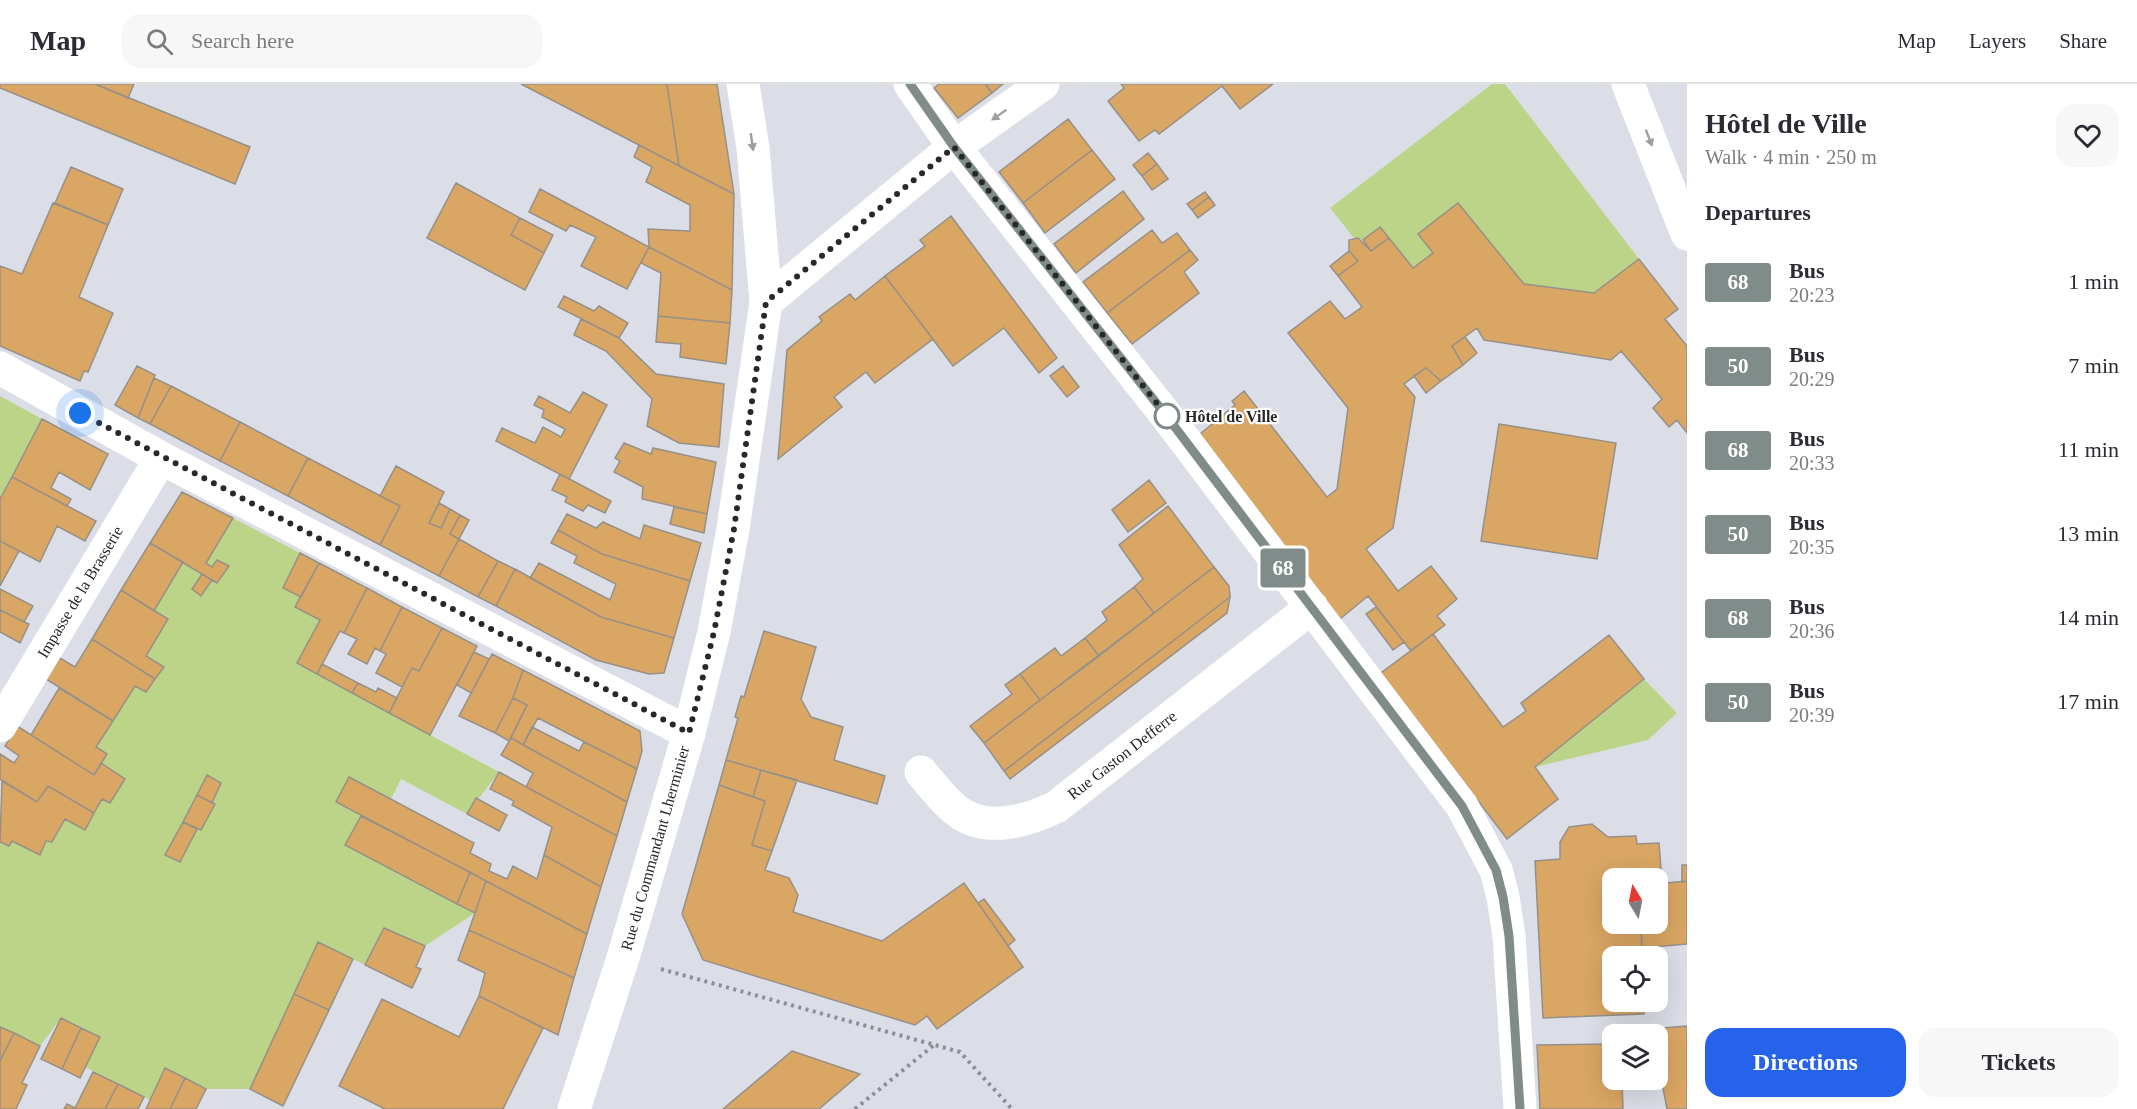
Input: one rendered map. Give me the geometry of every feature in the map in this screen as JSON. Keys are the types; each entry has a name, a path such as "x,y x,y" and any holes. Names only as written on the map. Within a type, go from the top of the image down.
{"street":[{"name":"Rue du Commandant Lherminier","path":"574,1109 623,958 689,733 714,632 734,529 766,302 753,148 743,84"},
{"path":"910,84 954,147 1165,414 1456,798 1496,870 1509,936 1520,1109"},
{"path":"766,302 954,147 1043,84"},
{"path":"1628,84 1687,234"},
{"path":"0,368 161,458 689,733"},
{"name":"Impasse de la Brasserie","path":"0,726 161,458"},
{"name":"Rue Gaston Defferre","path":"921,772 956,810 967,817 991,823 1031,819 1056,807 1312,607"}],"path":[{"path":"623,958 960,1052 1012,1109"},
{"path":"855,1109 934,1045"}],"green space":[{"path":"1492,84 1505,84 1639,259 1594,293 1524,284 1458,203 1418,233 1433,253 1413,268 1380,227 1363,240 1354,238 1330,208"},
{"path":"0,396 42,419 0,499"},
{"path":"233,518 300,553 283,588 301,597 298,608 320,620 298,664 499,772 467,814 401,779 391,799 349,777 336,802 361,816 346,845 475,913 425,946 384,928 365,965 318,942 250,1089 206,1089 165,1068 150,1100 85,1067 100,1037 61,1018 40,1046 0,1027 0,842 9,846 12,841 40,855 46,841 52,842 65,819 85,830 102,799 110,803 125,779 101,763 107,754 96,747 135,686 146,692 164,667 146,656 154,611 183,562 202,574 192,589 201,595 212,580 217,583 228,566 217,560 212,567 206,563","holes":["207,775 221,783 212,803 215,804 201,830 197,829 179,862 166,854"]},
{"path":"1644,679 1677,713 1648,740 1535,767"}],"building":[{"path":"0,84 95,84 250,147 235,184 0,88"},
{"path":"95,84 134,84 128,98"},
{"path":"521,84 667,84 679,166 639,145"},
{"path":"667,84 717,84 734,194 679,166"},
{"path":"939,84 985,84 992,93 958,118 934,88"},
{"path":"985,84 1003,84 992,93"},
{"path":"1121,84 1273,84 1240,109 1222,86 1159,134 1155,130 1139,141 1108,101 1124,88"},
{"path":"1068,119 1092,150 1023,203 999,172"},
{"path":"639,145 734,194 732,290 649,247 648,229 690,231 690,205 646,182 652,167 634,157"},
{"path":"1092,150 1115,179 1045,233 1023,203"},
{"path":"1148,153 1157,164 1142,176 1133,165"},
{"path":"1157,164 1168,179 1152,190 1142,176"},
{"path":"71,167 123,189 108,225 55,203"},
{"path":"456,183 520,218 511,235 544,253 525,290 427,238"},
{"path":"540,189 649,247 627,289 581,266 596,237 570,225 566,231 529,212"},
{"path":"1123,191 1144,219 1076,273 1054,244"},
{"path":"1205,192 1209,197 1192,210 1187,204"},
{"path":"1209,197 1215,205 1198,218 1192,210"},
{"path":"53,203 108,225 79,297 113,313 88,372 84,371 80,381 0,346 0,266 22,274"},
{"path":"1458,203 1524,284 1594,293 1639,259 1678,309 1665,319 1687,346 1687,433 1677,420 1669,427 1653,408 1662,399 1621,351 1611,360 1484,340 1477,328 1452,346 1463,365 1441,381 1426,368 1404,384 1415,397 1393,528 1366,549 1398,591 1431,566 1457,599 1437,616 1445,625 1411,651 1368,596 1340,619 1200,434 1235,405 1232,401 1244,391 1327,497 1337,489 1348,408 1288,333 1330,301 1345,319 1362,307 1338,276 1358,261 1349,251 1349,240 1358,238 1371,251 1389,238 1413,268 1433,253 1418,234"},
{"path":"951,216 1057,358 1039,373 1004,328 953,366 885,276 925,246 920,240"},
{"path":"520,218 553,235 544,253 511,235"},
{"path":"1380,227 1389,238 1371,251 1363,240"},
{"path":"1152,230 1162,243 1177,233 1190,250 1107,313 1083,282"},
{"path":"649,247 732,290 730,323 658,316 661,273 641,263"},
{"path":"1190,250 1198,260 1184,272 1199,293 1132,344 1107,313"},
{"path":"1349,251 1358,261 1338,276 1330,266"},
{"path":"885,276 933,339 875,383 866,372 834,397 842,407 778,459 787,350 822,321 819,317 850,294 855,300"},
{"path":"564,296 594,311 599,306 628,323 619,338 558,307"},
{"path":"658,316 730,323 726,364 680,357 681,344 656,342"},
{"path":"581,319 619,338 656,374 724,384 719,447 679,443 647,426 652,399 606,351 574,335"},
{"path":"1465,337 1477,353 1463,365 1452,346"},
{"path":"137,366 155,375 138,418 115,405"},
{"path":"1063,366 1079,387 1067,397 1050,376"},
{"path":"1426,368 1441,381 1426,393 1414,376"},
{"path":"154,378 171,386 150,424 138,418"},
{"path":"171,386 240,422 220,461 150,424"},
{"path":"583,392 607,405 569,479 496,441 502,428 535,443 543,427 561,437 565,429 542,417 544,410 534,405 539,396 570,413"},
{"path":"42,419 108,454 90,490 59,472 51,488 71,499 67,506 12,477"},
{"path":"240,422 308,458 288,496 220,461"},
{"path":"1499,424 1616,443 1597,559 1481,541"},
{"path":"624,443 651,454 653,448 716,462 707,514 642,499 643,487 614,472 620,461 615,458"},
{"path":"308,458 400,506 380,545 288,496"},
{"path":"396,466 444,492 429,523 441,528 450,509 460,515 450,534 459,539 439,576 380,545 400,506 380,496"},
{"path":"560,474 611,501 605,513 588,505 583,511 565,502 567,497 552,490"},
{"path":"12,477 96,521 85,541 57,526 40,562 0,541 0,499"},
{"path":"1149,480 1166,503 1128,532 1112,510"},
{"path":"182,492 233,518 206,563 212,567 217,560 229,566 217,583 150,543"},
{"path":"439,503 450,509 441,528 429,523"},
{"path":"1168,506 1214,567 1154,613 1134,587 1143,579 1119,545"},
{"path":"674,507 707,514 704,533 670,524"},
{"path":"567,514 596,528 603,522 640,539 644,525 701,543 690,581 602,554 558,530"},
{"path":"460,515 469,520 459,539 450,534"},
{"path":"558,530 602,554 690,581 674,638 601,617 530,578 539,563 610,600 616,584 574,563 577,556 551,543"},
{"path":"459,539 498,561 478,597 439,576"},
{"path":"0,541 19,551 0,586"},
{"path":"150,543 183,562 154,611 121,590"},
{"path":"300,553 319,563 301,597 283,588"},
{"path":"498,561 515,569 496,606 478,597"},
{"path":"319,563 367,588 344,633 340,631 317,674 297,663 320,620 295,607"},
{"path":"1214,567 1229,586 1230,597 1004,771 984,743"},
{"path":"515,569 601,617 674,638 664,673 649,674 596,660 496,606"},
{"path":"202,574 212,580 201,596 192,589"},
{"path":"1134,587 1154,613 1099,656 1085,638 1107,620 1102,612"},
{"path":"367,588 402,607 380,651 375,648 367,664 348,654 357,639 344,633"},
{"path":"0,589 33,606 24,622 0,610"},
{"path":"121,590 168,619 146,656 164,667 155,679 92,639"},
{"path":"1230,597 1227,613 1010,779 1004,771"},
{"path":"402,607 442,628 419,671 412,668 402,687 376,673 386,654 380,651"},
{"path":"1376,607 1404,642 1393,650 1366,614"},
{"path":"0,610 29,624 20,643 0,632"},
{"path":"442,628 477,646 430,735 389,713 412,668 419,671"},
{"path":"764,631 816,647 801,699 811,717 843,727 834,760 885,776 877,804 726,760 738,718 735,717 741,696 744,697"},
{"path":"1433,634 1503,727 1526,711 1521,703 1609,635 1644,679 1535,767 1558,799 1507,839 1381,673"},
{"path":"1085,638 1099,656 1040,700 1020,674 1055,648 1061,656"},
{"path":"92,639 155,679 146,692 135,686 113,721 46,679 60,658 75,667"},
{"path":"474,652 489,659 471,693 457,685"},
{"path":"492,654 523,670 513,698 495,733 459,716"},
{"path":"322,664 358,683 352,693 317,674"},
{"path":"523,670 640,731 642,751 637,769 538,718 523,745 511,738 527,705 513,698"},
{"path":"1020,674 1040,700 984,743 970,726 1012,694 1005,685"},
{"path":"358,683 376,692 378,688 397,698 389,713 352,693"},
{"path":"59,688 113,721 96,747 107,754 94,775 31,735"},
{"path":"513,698 527,705 509,741 495,733"},
{"path":"17,726 94,775 101,763 125,779 110,803 102,799 94,813 48,786 37,802 0,779 0,754 14,763 19,756 5,746"},
{"path":"532,727 579,751 584,742 637,769 627,802 523,745"},
{"path":"511,738 627,802 617,836 526,787 533,773 501,755"},
{"path":"726,760 761,770 753,797 719,785"},
{"path":"761,770 797,780 772,851 752,845 765,801 753,797"},
{"path":"499,772 617,836 601,887 544,855 552,827 512,805 514,801 490,789"},
{"path":"207,775 221,783 212,803 197,795"},
{"path":"349,777 474,843 470,853 491,864 489,871 507,879 513,866 537,879 544,855 601,887 587,934 336,802"},
{"path":"2,781 37,802 48,786 94,813 85,830 65,819 52,842 46,841 40,855 12,841 9,846 0,842"},
{"path":"719,785 765,801 752,845 772,851 765,870 789,878 798,895 793,912 882,941 964,883 1023,967 937,1029 927,1016 915,1025 703,960 682,914"},
{"path":"197,795 215,804 201,830 183,822"},
{"path":"476,798 507,815 499,831 467,814"},
{"path":"361,816 470,872 457,904 345,845"},
{"path":"183,822 197,829 180,862 165,855"},
{"path":"1592,824 1608,837 1636,836 1637,844 1659,843 1661,868 1602,868 1602,934 1641,934 1642,946 1602,946 1602,1012 1644,1012 1644,1014 1543,1018 1535,861 1560,859 1560,842 1569,827"},
{"path":"1682,865 1687,865 1687,881 1682,882"},
{"path":"470,872 486,881 475,913 457,904"},
{"path":"486,881 587,934 574,978 469,930"},
{"path":"1687,881 1687,944 1642,946 1641,934 1668,934 1668,883"},
{"path":"984,899 1015,940 1008,946 978,903"},
{"path":"384,928 425,946 416,967 421,969 412,988 365,965"},
{"path":"469,930 574,978 558,1035 479,996 485,973 458,960"},
{"path":"318,942 353,959 329,1010 294,994"},
{"path":"294,994 329,1010 283,1106 250,1089"},
{"path":"479,996 543,1028 503,1109 385,1109 339,1086 382,999 459,1037"},
{"path":"61,1018 81,1028 62,1069 41,1059"},
{"path":"1687,1026 1687,1109 1667,1109 1663,1090 1668,1090 1668,1028"},
{"path":"0,1027 14,1033 0,1061"},
{"path":"81,1028 100,1037 80,1078 62,1069"},
{"path":"14,1033 40,1046 22,1083 27,1085 16,1109 0,1109 0,1061"},
{"path":"1602,1044 1602,1090 1622,1090 1623,1109 1540,1109 1537,1045"},
{"path":"792,1051 860,1074 819,1109 723,1109"},
{"path":"165,1068 185,1078 170,1109 146,1109"},
{"path":"93,1072 118,1084 105,1109 64,1109 67,1104 75,1108"},
{"path":"185,1078 206,1089 196,1109 170,1109"},
{"path":"118,1084 144,1097 138,1109 105,1109"}],"bus line":[{"name":"68","path":"910,84 954,147 1165,414 1462,806 1496,870 1503,897 1509,936 1520,1109"}],"place":[{"name":"Hôtel de Ville","path":"1167,416"}],"route":[{"path":"80,413 161,458 689,733 714,632 734,529 766,302 954,147 1167,416"}]}
